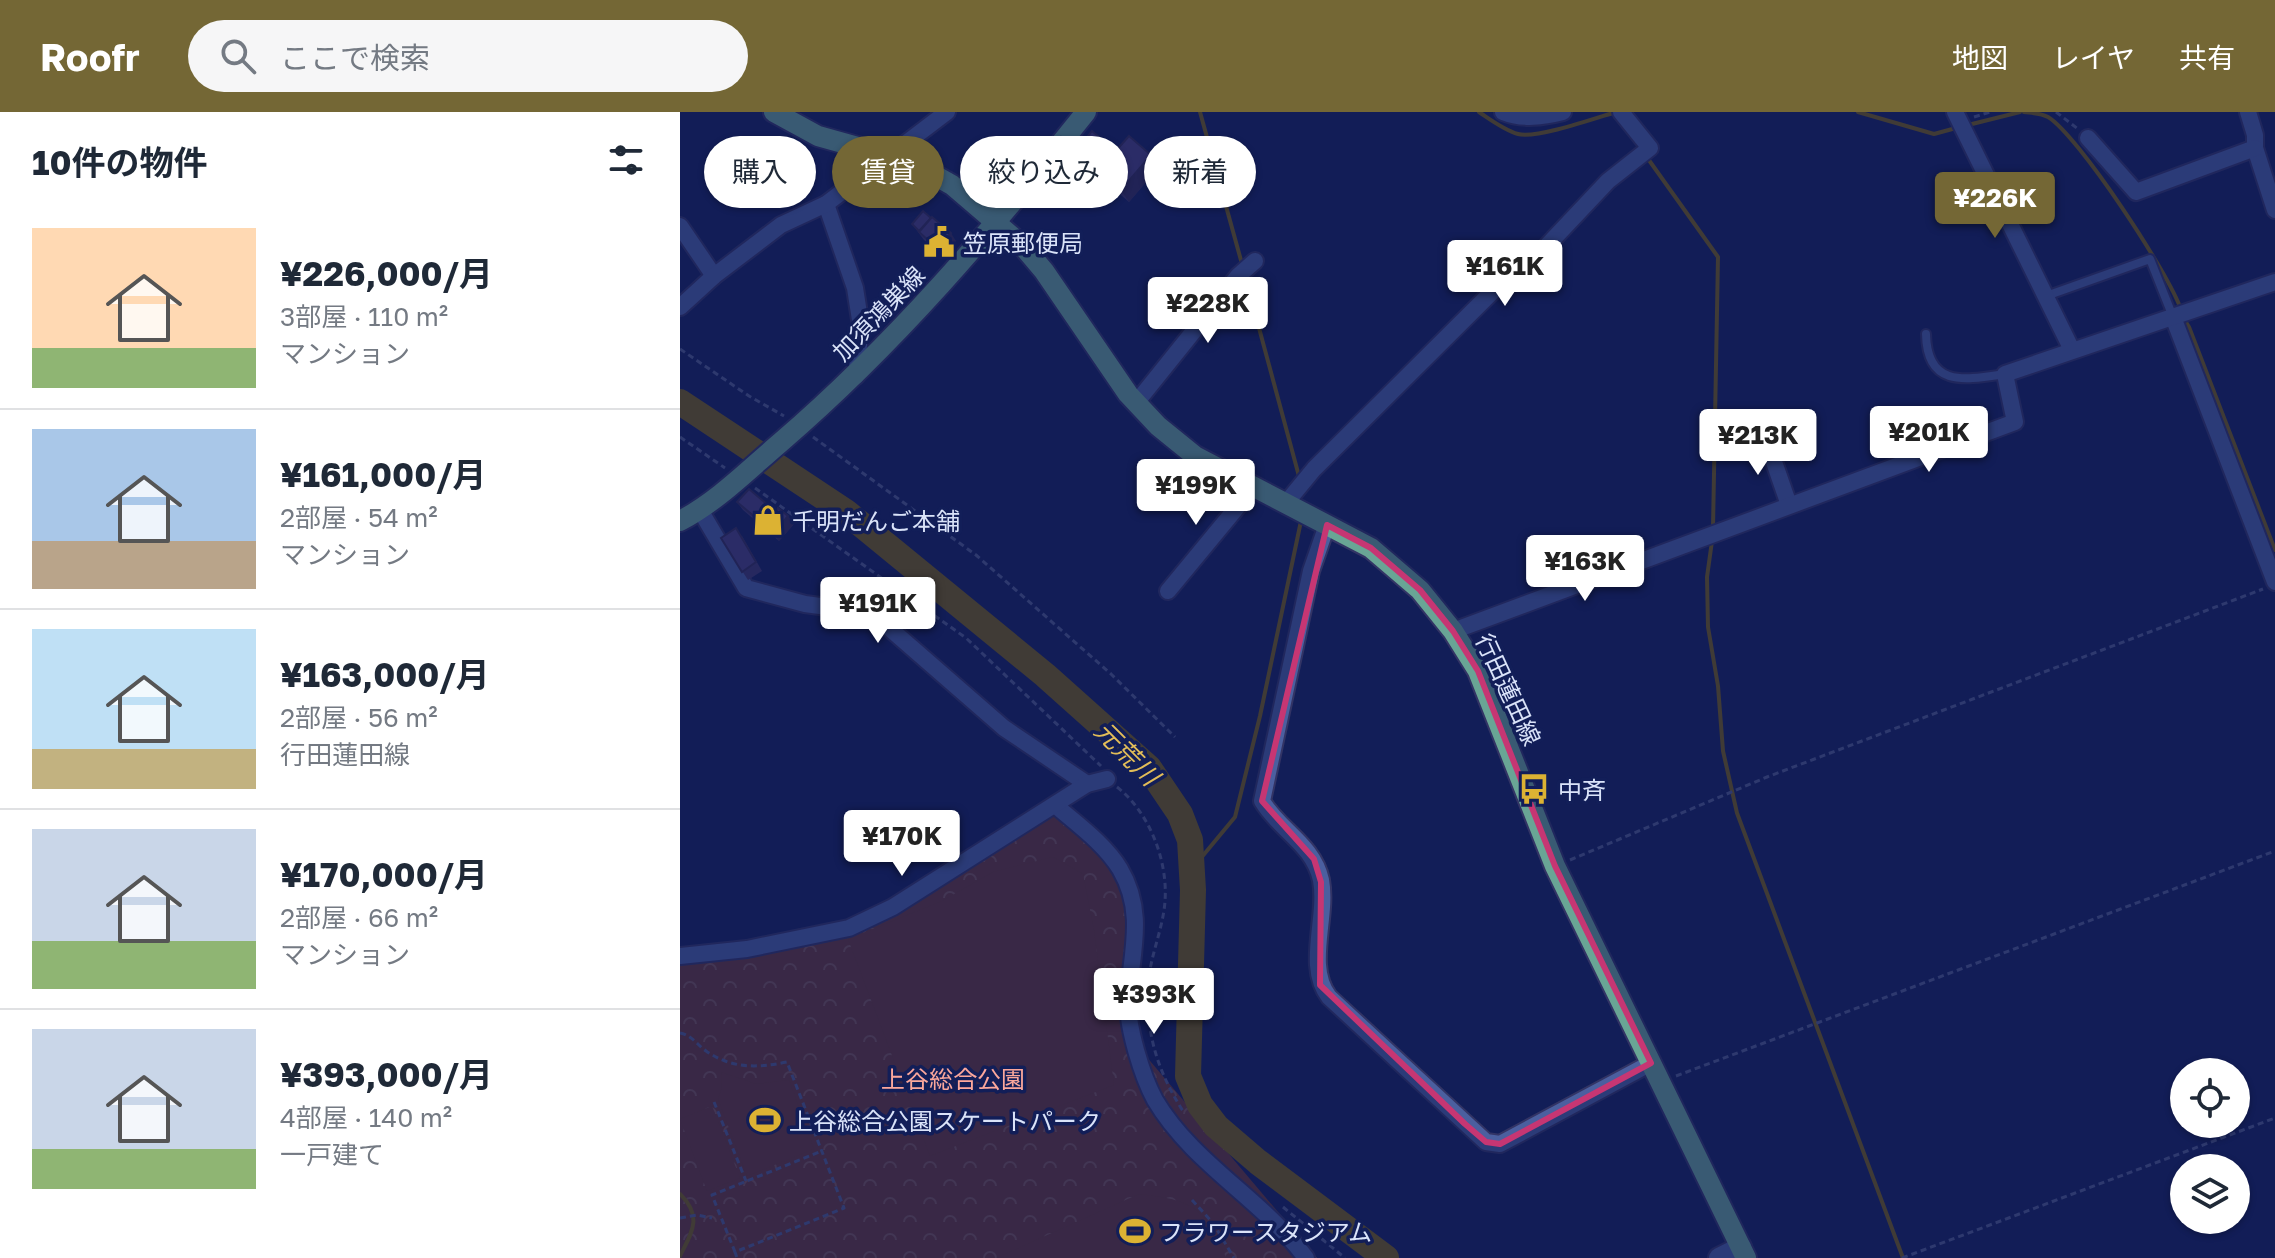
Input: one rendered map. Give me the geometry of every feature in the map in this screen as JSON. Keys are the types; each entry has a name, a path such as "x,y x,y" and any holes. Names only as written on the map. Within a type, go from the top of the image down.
{"main road":[{"name":"行田蓮田線","path":"774,112 818,136 832,140"},
{"name":"加須鴻巣線","path":"680,521 700,510 856,376 920,311 1086,112"},
{"name":"行田蓮田線","path":"944,181 996,220 1022,245 1044,271 1136,403 1158,426 1195,456 1371,548 1420,590 1453,631 1478,671 1555,866 1744,1253"}],"street":[{"path":"916,136 947,112"},
{"path":"1503,112 1521,117 1542,117 1563,112"},
{"path":"1286,503 1314,469 1493,291 1542,251 1608,181 1650,148 1621,112"},
{"path":"1955,112 2072,350"},
{"path":"2248,112 2255,135 2255,148 2275,210"},
{"path":"2088,138 2136,192 2255,148"},
{"path":"680,307 714,276 781,225 832,200"},
{"path":"826,204 855,288 861,326 856,376"},
{"path":"680,226 714,276"},
{"path":"1136,403 1238,276 1255,261"},
{"path":"1453,631 2015,422 2005,374 2275,282"},
{"path":"2174,316 2275,583"},
{"path":"1765,436 1789,505"},
{"path":"1168,591 1253,488"},
{"path":"700,510 746,588 805,604 872,613 1004,728 1087,784"},
{"path":"1327,525 1311,571 1262,801 1267,811 1314,859 1321,882 1322,926 1316,970 1320,985 1329,997 1486,1142 1500,1144 1651,1063"},
{"path":"680,956 747,949 849,928 893,907 1087,784 1107,779"},
{"path":"1055,805 1089,834 1120,869 1133,903 1137,932 1128,1003 1134,1042 1154,1098 1186,1143 1283,1231 1306,1258"},
{"path":"1719,1258 1744,1253"}],"lane":[{"path":"2045,296 2150,259 2174,316"},
{"path":"1926,334 1926,351 1932,364 1949,377 1962,380 2005,374"}],"path":[{"path":"2056,112 2088,138"},
{"path":"680,349 976,555 1111,674 1175,737"},
{"path":"680,437 966,638 1099,763 1107,779 1132,799 1147,821 1161,861 1165,900 1152,954 1148,989 1149,1035 1166,1085 1190,1123"},
{"path":"1555,866 1767,777 2275,583"},
{"path":"1662,1081 2275,851"},
{"path":"680,1033 728,1063 744,1067 787,1062 844,1208 735,1252"},
{"path":"714,1102 746,1181"},
{"path":"1902,1258 2275,1118"},
{"path":"737,1258 712,1195 822,1150"},
{"path":"1192,1200 1213,1223 1234,1258"},
{"path":"1278,1204 1345,1258"},
{"path":"680,1218 697,1215 712,1218"}],"highlighted area":[{"path":"1327,525 1371,548 1420,590 1453,631 1478,671 1555,866 1651,1063 1500,1144 1486,1142 1320,985 1321,882 1314,859 1262,801"}],"green space":[{"name":"上谷総合公園","path":"1055,805 1120,869 1133,903 1134,1042 1317,1258 680,1258 680,956 747,949 893,907"},
{"path":"1053,857 1083,874 1094,930 1114,1085 930,1156 848,939 942,901 993,872"},
{"name":"上谷総合公園スケートパーク","path":"721,1072 756,1084 789,1080 814,1149 747,1176 718,1099 722,1087"},
{"path":"712,1106 740,1178 707,1191 680,1119"},
{"name":"フラワースタジアム","path":"1139,1194 1172,1199 1195,1209 1211,1227 1226,1258 996,1258"}],"building":[{"path":"1128,137 1144,149 1144,163 1128,182"},
{"path":"923,211 931,218 919,231 912,224"},
{"path":"932,217 951,233 937,248 919,232"},
{"path":"749,489 776,512 778,508 788,516 774,533 737,502"},
{"path":"736,528 756,562 742,572 721,538"}],"waterway":[{"path":"1200,112 1242,264"},
{"path":"1479,112 1508,130 1527,135 1616,112"},
{"path":"1858,112 1934,134 1956,128"},
{"path":"1968,125 2020,112"},
{"path":"2024,112 2048,117 2080,150 2142,238 2181,310"},
{"path":"1646,156 1718,257 1713,528"},
{"path":"1245,276 1300,480"},
{"path":"2184,319 2275,550"},
{"name":"元荒川","path":"680,402 846,512 1045,675 1149,768 1180,814 1190,840 1193,890 1188,1076 1200,1105 1216,1126 1258,1162 1386,1258"},
{"path":"1191,870 1235,817 1260,716 1301,521"},
{"path":"1712,541 1707,577 1708,627 1718,686 1723,751 1737,813 1903,1258"},
{"path":"680,1194 693,1217 691,1232 680,1256"}],"place":[{"name":"笠原郵便局","path":"939,242"},
{"name":"千明だんご本舗","path":"768,520"},
{"name":"中斉","path":"1534,789"},
{"name":"上谷総合公園スケートパーク","path":"765,1120"},
{"name":"フラワースタジアム","path":"1135,1231"}]}
